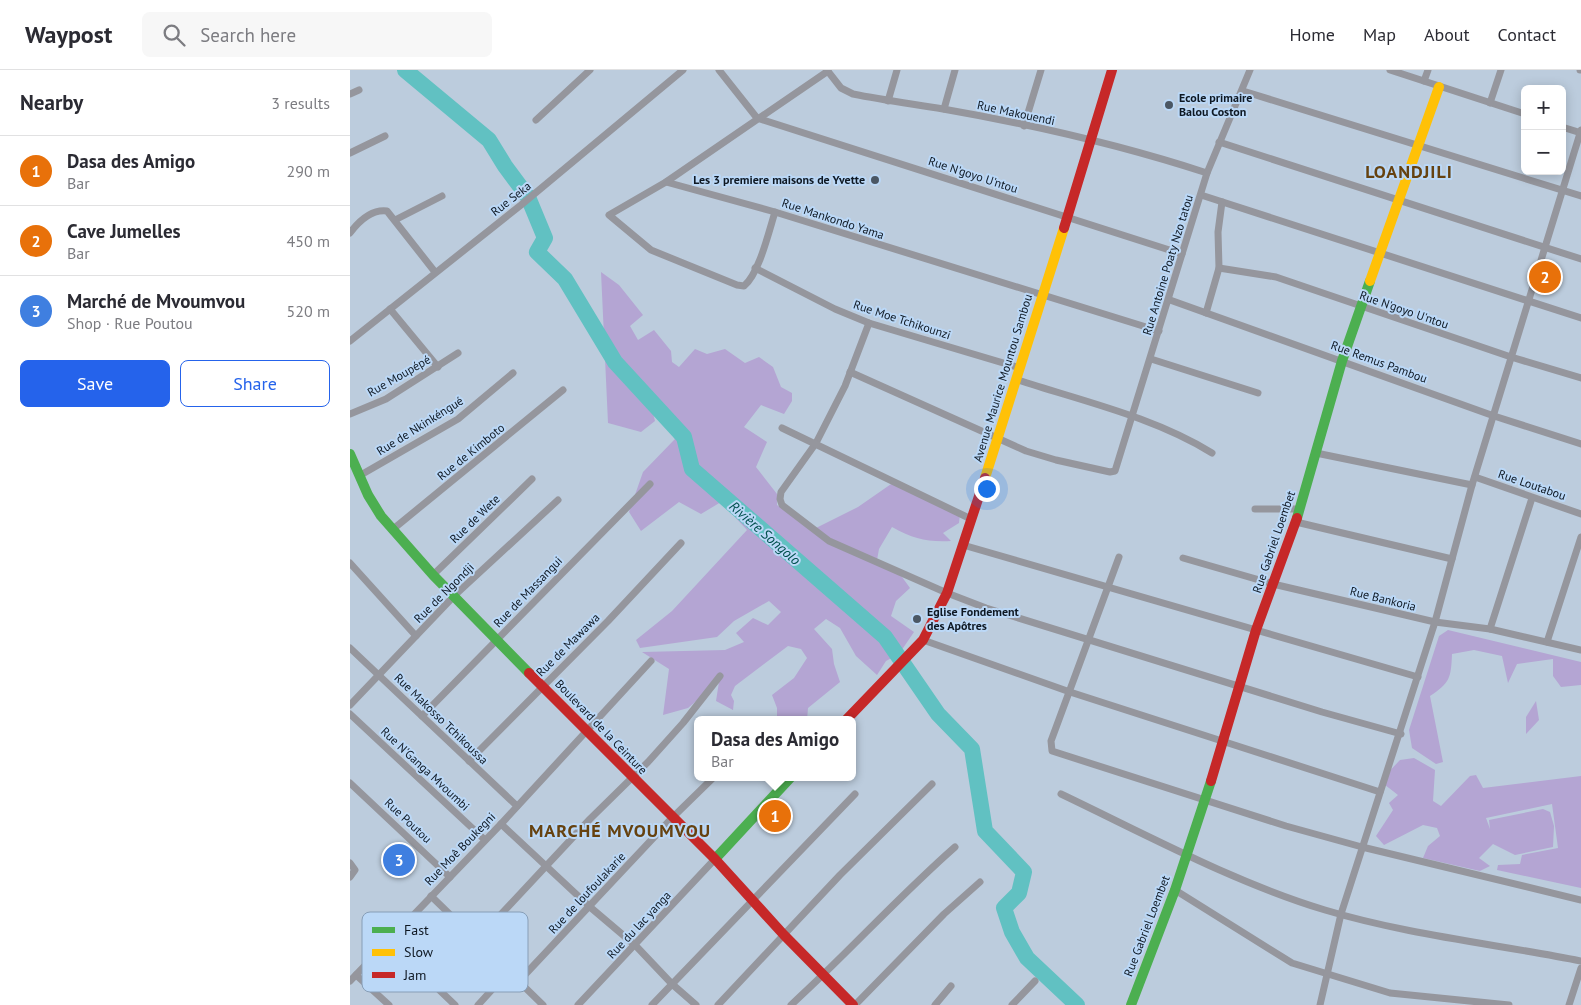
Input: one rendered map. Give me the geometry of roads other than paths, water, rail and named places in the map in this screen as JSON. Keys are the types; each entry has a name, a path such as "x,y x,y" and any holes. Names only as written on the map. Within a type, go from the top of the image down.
{"street":[{"path":"536,120 590,70"},
{"name":"Rue Seka","path":"350,341 521,205 683,70"},
{"path":"719,70 758,118"},
{"path":"775,212 755,268 749,282 744,286 737,285 650,250 609,215 666,182 827,70"},
{"name":"Rue Makouendi","path":"827,70 842,88 853,94 944,109 1024,126 1090,141 1207,173"},
{"path":"888,101 897,70"},
{"path":"944,109 955,70"},
{"path":"1024,126 1042,70"},
{"name":"Avenue Maurice Mountou Sambou","path":"850,716 923,640 947,593 1018,380 1042,294 1112,70"},
{"name":"Rue Antoine Poaty Nzo tatou","path":"998,438 1026,451 1056,460 1110,472 1115,470 1170,300 1207,173 1250,70"},
{"path":"1390,70 1521,113"},
{"path":"1424,81 1428,70"},
{"path":"1490,103 1501,70"},
{"name":"Rue Gabriel Loembet","path":"1131,1005 1175,890 1206,799 1256,630 1296,522 1342,361 1363,308 1438,86"},
{"path":"350,94 359,90"},
{"path":"1242,91 1581,196"},
{"name":"Rue N'goyo U'ntou","path":"758,118 1182,254"},
{"path":"1320,1005 1341,914 1380,792 1401,734 1511,357 1581,132 1566,128"},
{"path":"350,153 385,136"},
{"path":"1219,142 1581,259"},
{"name":"Rue Mankondo Yama","path":"666,182 775,212 1160,330"},
{"path":"1201,195 1581,318"},
{"path":"395,220 442,196"},
{"path":"1206,312 1219,268 1218,232 1222,202"},
{"path":"350,234 365,217 373,212 387,211 435,272"},
{"name":"Rue Moe Tchikounzi","path":"755,268 835,309 869,323 1020,368"},
{"name":"Rue N'goyo U'ntou","path":"1219,268 1276,277 1363,308 1581,378"},
{"name":"Rue Remus Pambou","path":"1170,300 1494,416 1581,444"},
{"path":"390,309 438,367"},
{"path":"869,323 850,372 816,444 781,492 780,499 782,505 829,541 947,593 1018,619 1089,638 1401,734"},
{"name":"Rue Moupépé","path":"350,414 386,399 458,353"},
{"path":"1151,359 1258,394"},
{"path":"850,372 998,438"},
{"name":"Rue de Nkinkéngué","path":"359,476 458,419 513,373"},
{"path":"1018,380 1133,418 1194,442 1212,453"},
{"name":"Rue de Kimboto","path":"392,530 564,390"},
{"path":"782,428 971,519"},
{"name":"Rue Loutabou","path":"1316,453 1474,481 1581,514"},
{"name":"Boulevard de la Ceinture","path":"350,454 380,516 433,575 543,685 585,731 715,859 784,935 854,1005"},
{"name":"Rue de Wete","path":"433,575 532,479"},
{"name":"Rue de Massangui","path":"422,716 650,484"},
{"path":"1490,629 1532,498"},
{"name":"Rue de Ngondji","path":"350,705 454,596 558,500"},
{"path":"1255,509 1300,509"},
{"path":"1296,522 1452,559"},
{"path":"1547,642 1581,537"},
{"name":"Rue de Mawawa","path":"469,761 681,543"},
{"path":"963,545 1418,677"},
{"path":"1119,557 1051,741 1052,751 1286,826 1362,847 1581,900"},
{"name":"Rue Bankoria","path":"1183,558 1273,584 1435,622 1490,629 1581,650"},
{"path":"350,563 416,636"},
{"path":"923,640 1070,692 1380,792"},
{"name":"Rue Makosso Tchikoussa","path":"350,648 517,806"},
{"name":"Rue Moê Boukegni","path":"416,912 501,824 651,660"},
{"path":"503,912 631,776 648,762 683,723 720,676"},
{"name":"Rue N'Ganga Mvoumbi","path":"350,714 485,840"},
{"name":"Rue de loufoulakarie","path":"528,972 672,818 710,781"},
{"path":"715,859 787,781"},
{"name":"Rue Poutou","path":"350,783 450,877"},
{"path":"718,1005 932,784"},
{"path":"652,1005 855,794"},
{"path":"1061,794 1187,854 1269,890 1341,914 1403,929 1581,961"},
{"path":"501,824 590,907 636,946 672,984 696,1005"},
{"path":"791,1005 918,880 955,847"},
{"name":"Rue du lac yanga","path":"578,1005 636,946 715,859"},
{"path":"350,877 352,866"},
{"path":"854,1005 944,914 980,882"},
{"path":"1175,890 1272,953 1292,963 1390,993 1509,1005"},
{"path":"431,896 448,912"},
{"path":"1569,1005 1581,968"},
{"name":"Rue Moê Boukegni","path":"350,981 362,969"},
{"path":"356,975 362,980"},
{"path":"1012,1005 1035,981"},
{"path":"936,1005 951,986"},
{"path":"528,990 543,1005"},
{"path":"375,992 389,1005"},
{"path":"441,992 455,1005"},
{"path":"478,1005 490,992"}],"waterway":[{"name":"Rivière Songolo","path":"405,70 489,140 528,197 545,238 537,252 565,279 615,362 684,437 692,469 885,637 938,714 972,749 985,831 1024,872 1019,893 1004,908 1012,932 1027,958 1077,1005"}],"place":[{"name":"Ecole primaire Balou Coston","path":"1169,105"},
{"name":"Les 3 premiere maisons de Yvette","path":"875,180"},
{"name":"Cave Jumelles","path":"1545,277"},
{"name":"Eglise Fondement des Apôtres","path":"917,619"},
{"name":"Dasa des Amigo","path":"775,816"},
{"name":"Marché de Mvoumvou","path":"399,860"}],"district":[{"name":"LOANDJILI","path":"1409,172"},
{"name":"MARCHÉ MVOUMVOU","path":"620,831"}]}
